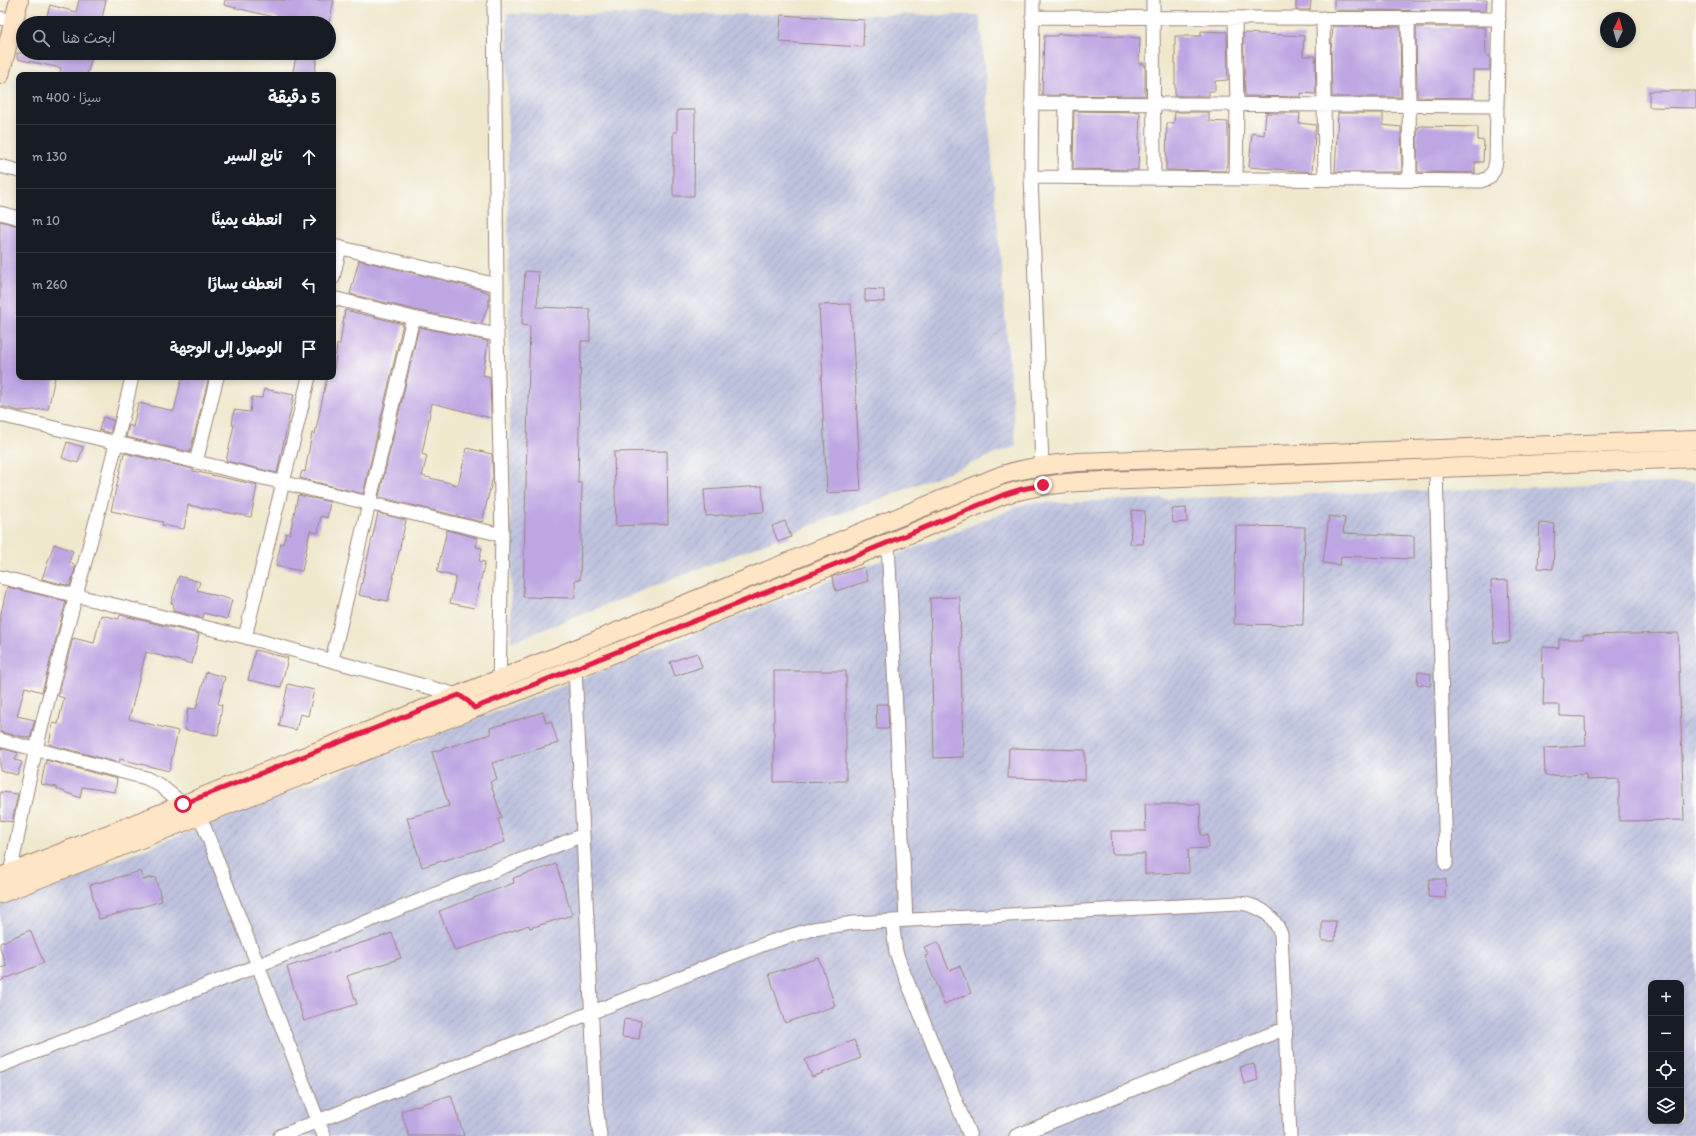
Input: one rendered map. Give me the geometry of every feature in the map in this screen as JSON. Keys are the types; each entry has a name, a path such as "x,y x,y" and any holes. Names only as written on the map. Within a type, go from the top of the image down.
{"main road":[{"path":"0,75 7,20 19,0"},
{"path":"5,875 499,679 1002,475 1021,469 1042,465 1078,462 1696,440"},
{"path":"0,894 575,669 1003,495 1022,489 1043,485 1696,458"}],"street":[{"path":"494,0 498,285 496,335 502,535 499,698"},
{"path":"1032,0 1031,177 1042,465"},
{"path":"1153,0 1154,178"},
{"path":"1031,177 1481,181 1489,178 1494,170 1496,161 1499,0"},
{"path":"1032,17 1499,19"},
{"path":"1235,18 1237,104 1236,178"},
{"path":"1323,18 1326,179"},
{"path":"1408,19 1410,180"},
{"path":"1032,102 1497,106"},
{"path":"1065,177 1066,103"},
{"path":"0,166 16,170"},
{"path":"0,213 16,217"},
{"path":"337,247 498,285"},
{"path":"336,299 413,318 496,335"},
{"path":"332,660 413,318"},
{"path":"5,875 75,596 117,443 131,380"},
{"path":"196,462 216,380"},
{"path":"245,637 308,380"},
{"path":"0,415 502,535"},
{"path":"1436,468 1446,864"},
{"path":"888,543 906,920"},
{"path":"0,577 245,637 459,695 469,702 474,708"},
{"path":"575,669 596,1106 600,1136"},
{"path":"0,740 146,778 161,786 183,804"},
{"path":"200,816 324,1136"},
{"path":"0,1066 259,965 583,835"},
{"path":"280,1136 790,936 833,925 1239,903 1248,904 1266,912 1273,918 1281,934 1290,1136"},
{"path":"892,921 896,952 901,966 970,1136"},
{"path":"1016,1136 1286,1028"}],"shaded area":[{"path":"507,14 980,15 1016,446 511,642"},
{"path":"1696,482 1696,1136 0,1136 0,906 1028,503"}],"building":[{"path":"79,0 106,0 103,16 47,16 50,5 76,12"},
{"path":"225,0 334,0 331,16 270,16 224,5"},
{"path":"1296,0 1311,0 1310,10 1296,10"},
{"path":"1334,0 1487,0 1486,11 1334,10"},
{"path":"781,15 864,20 863,47 779,42"},
{"path":"1333,26 1400,27 1401,97 1332,97 1331,50"},
{"path":"1416,27 1485,27 1486,56 1490,56 1490,70 1473,70 1473,98 1417,97"},
{"path":"1201,31 1227,32 1228,80 1215,81 1215,91 1209,91 1209,96 1175,96 1175,36 1201,36"},
{"path":"1243,33 1304,36 1303,56 1315,56 1316,94 1301,93 1301,97 1245,96"},
{"path":"1058,34 1140,38 1139,64 1145,64 1145,96 1042,95 1044,36 1057,36"},
{"path":"22,60 91,60 88,72 60,72 61,68"},
{"path":"295,60 317,60 315,72 293,72"},
{"path":"1649,91 1696,91 1696,108 1649,107"},
{"path":"677,110 695,110 694,196 673,196 673,132 677,132"},
{"path":"1074,111 1140,112 1138,170 1073,169"},
{"path":"1175,112 1209,112 1209,121 1228,122 1228,165 1226,165 1226,171 1166,170 1167,123 1174,123"},
{"path":"1266,113 1300,113 1299,123 1316,125 1312,172 1249,167 1252,133 1264,135"},
{"path":"1338,113 1383,113 1383,125 1401,127 1402,172 1335,172"},
{"path":"1419,126 1478,127 1478,140 1484,141 1483,162 1475,162 1475,173 1418,172 1417,128 1419,128"},
{"path":"0,221 16,225 16,380 54,380 48,409 20,411 0,406"},
{"path":"359,260 489,293 489,304 481,324 350,294"},
{"path":"525,271 539,272 537,307 590,309 590,341 581,341 578,483 582,483 580,580 575,580 575,598 523,597 530,326 522,325"},
{"path":"865,289 884,290 884,302 865,301"},
{"path":"851,304 861,491 827,493 819,305"},
{"path":"345,310 403,324 363,494 300,478 302,471 305,472 312,433 315,434 326,380 336,380 336,352 337,344 340,344"},
{"path":"419,327 488,341 483,375 490,377 491,418 432,403 422,454 427,456 422,476 458,485 467,448 492,454 493,477 482,522 379,497"},
{"path":"181,380 208,380 190,452 126,437 129,425 133,427 138,403 174,411"},
{"path":"264,389 294,395 277,473 226,461 234,425 232,425 234,410 250,412 252,397 262,398"},
{"path":"103,417 114,421 110,433 99,430"},
{"path":"67,442 83,447 78,463 62,458"},
{"path":"667,451 668,524 616,526 614,452"},
{"path":"124,453 193,469 193,471 257,485 251,517 188,505 184,529 162,525 163,522 111,511"},
{"path":"762,486 764,512 706,516 704,490"},
{"path":"298,495 330,502 327,518 321,516 318,533 310,531 302,571 276,566 281,543 283,544 286,533 290,534"},
{"path":"1186,508 1187,522 1173,523 1172,509"},
{"path":"1132,510 1145,511 1143,544 1130,544"},
{"path":"378,513 406,520 388,601 359,595"},
{"path":"1329,516 1345,518 1343,533 1414,536 1414,559 1341,556 1340,565 1323,563"},
{"path":"785,521 791,537 778,542 772,526"},
{"path":"1540,523 1555,524 1553,569 1538,568"},
{"path":"1236,526 1305,527 1303,625 1234,624"},
{"path":"447,530 478,538 476,547 482,548 479,561 485,562 474,608 450,603 456,577 437,572"},
{"path":"54,544 73,551 69,562 76,565 70,586 42,579"},
{"path":"864,567 868,581 836,591 832,577"},
{"path":"179,576 200,582 197,590 232,600 227,619 204,613 203,618 173,611 174,604 171,603"},
{"path":"1508,580 1510,642 1494,643 1491,581"},
{"path":"7,587 66,601 42,692 25,687 17,716 35,720 30,738 0,732 0,617"},
{"path":"960,597 963,757 934,758 930,598"},
{"path":"101,615 119,619 120,615 199,634 192,664 146,652 129,719 178,731 169,771 120,759 119,763 49,744 53,723 58,724 64,698 58,696 73,638 94,643"},
{"path":"1678,633 1684,820 1619,821 1619,779 1586,780 1586,774 1545,776 1544,748 1586,746 1585,717 1560,716 1560,705 1543,705 1543,647 1559,648 1559,639 1583,639 1583,635"},
{"path":"255,650 288,658 281,687 248,680"},
{"path":"697,653 702,667 675,676 670,662"},
{"path":"774,671 846,671 846,781 774,782"},
{"path":"206,672 225,677 218,704 222,705 218,735 185,730 188,708 196,709"},
{"path":"1418,672 1431,674 1430,686 1417,684"},
{"path":"288,684 314,690 308,716 300,714 296,730 279,726"},
{"path":"876,704 888,704 889,729 877,729"},
{"path":"543,712 546,723 551,721 558,743 492,763 497,779 490,782 502,818 498,819 505,842 422,867 407,818 449,806 432,752 491,734 490,728"},
{"path":"0,748 18,753 15,760 22,762 17,775 0,770"},
{"path":"1009,748 1085,750 1085,780 1008,778"},
{"path":"46,760 117,779 115,792 82,787 80,798 57,789 57,787 41,784"},
{"path":"0,792 18,794 12,822 0,820"},
{"path":"1145,804 1200,804 1201,835 1208,835 1208,848 1188,849 1189,873 1145,874 1145,854 1112,854 1111,831 1146,831"},
{"path":"556,864 572,915 530,928 529,925 455,951 439,911 514,883 513,878"},
{"path":"141,871 143,880 155,877 162,901 99,919 90,885"},
{"path":"1429,879 1446,879 1445,898 1428,897"},
{"path":"1322,921 1336,921 1335,941 1322,941"},
{"path":"30,930 44,963 0,981 0,968 7,966 0,949 0,943"},
{"path":"392,933 401,958 347,976 357,1004 304,1021 287,967"},
{"path":"938,942 949,970 960,966 971,993 944,1004 925,956 928,955 924,947"},
{"path":"819,958 835,1006 785,1023 769,974"},
{"path":"624,1019 641,1021 639,1039 622,1037"},
{"path":"854,1040 861,1058 812,1077 805,1060"},
{"path":"1254,1064 1258,1080 1244,1084 1240,1067"},
{"path":"451,1095 464,1136 409,1136 401,1111"}],"route":[{"path":"183,804 459,695 469,702 474,708 888,543 1003,495 1022,489 1043,485"}]}
